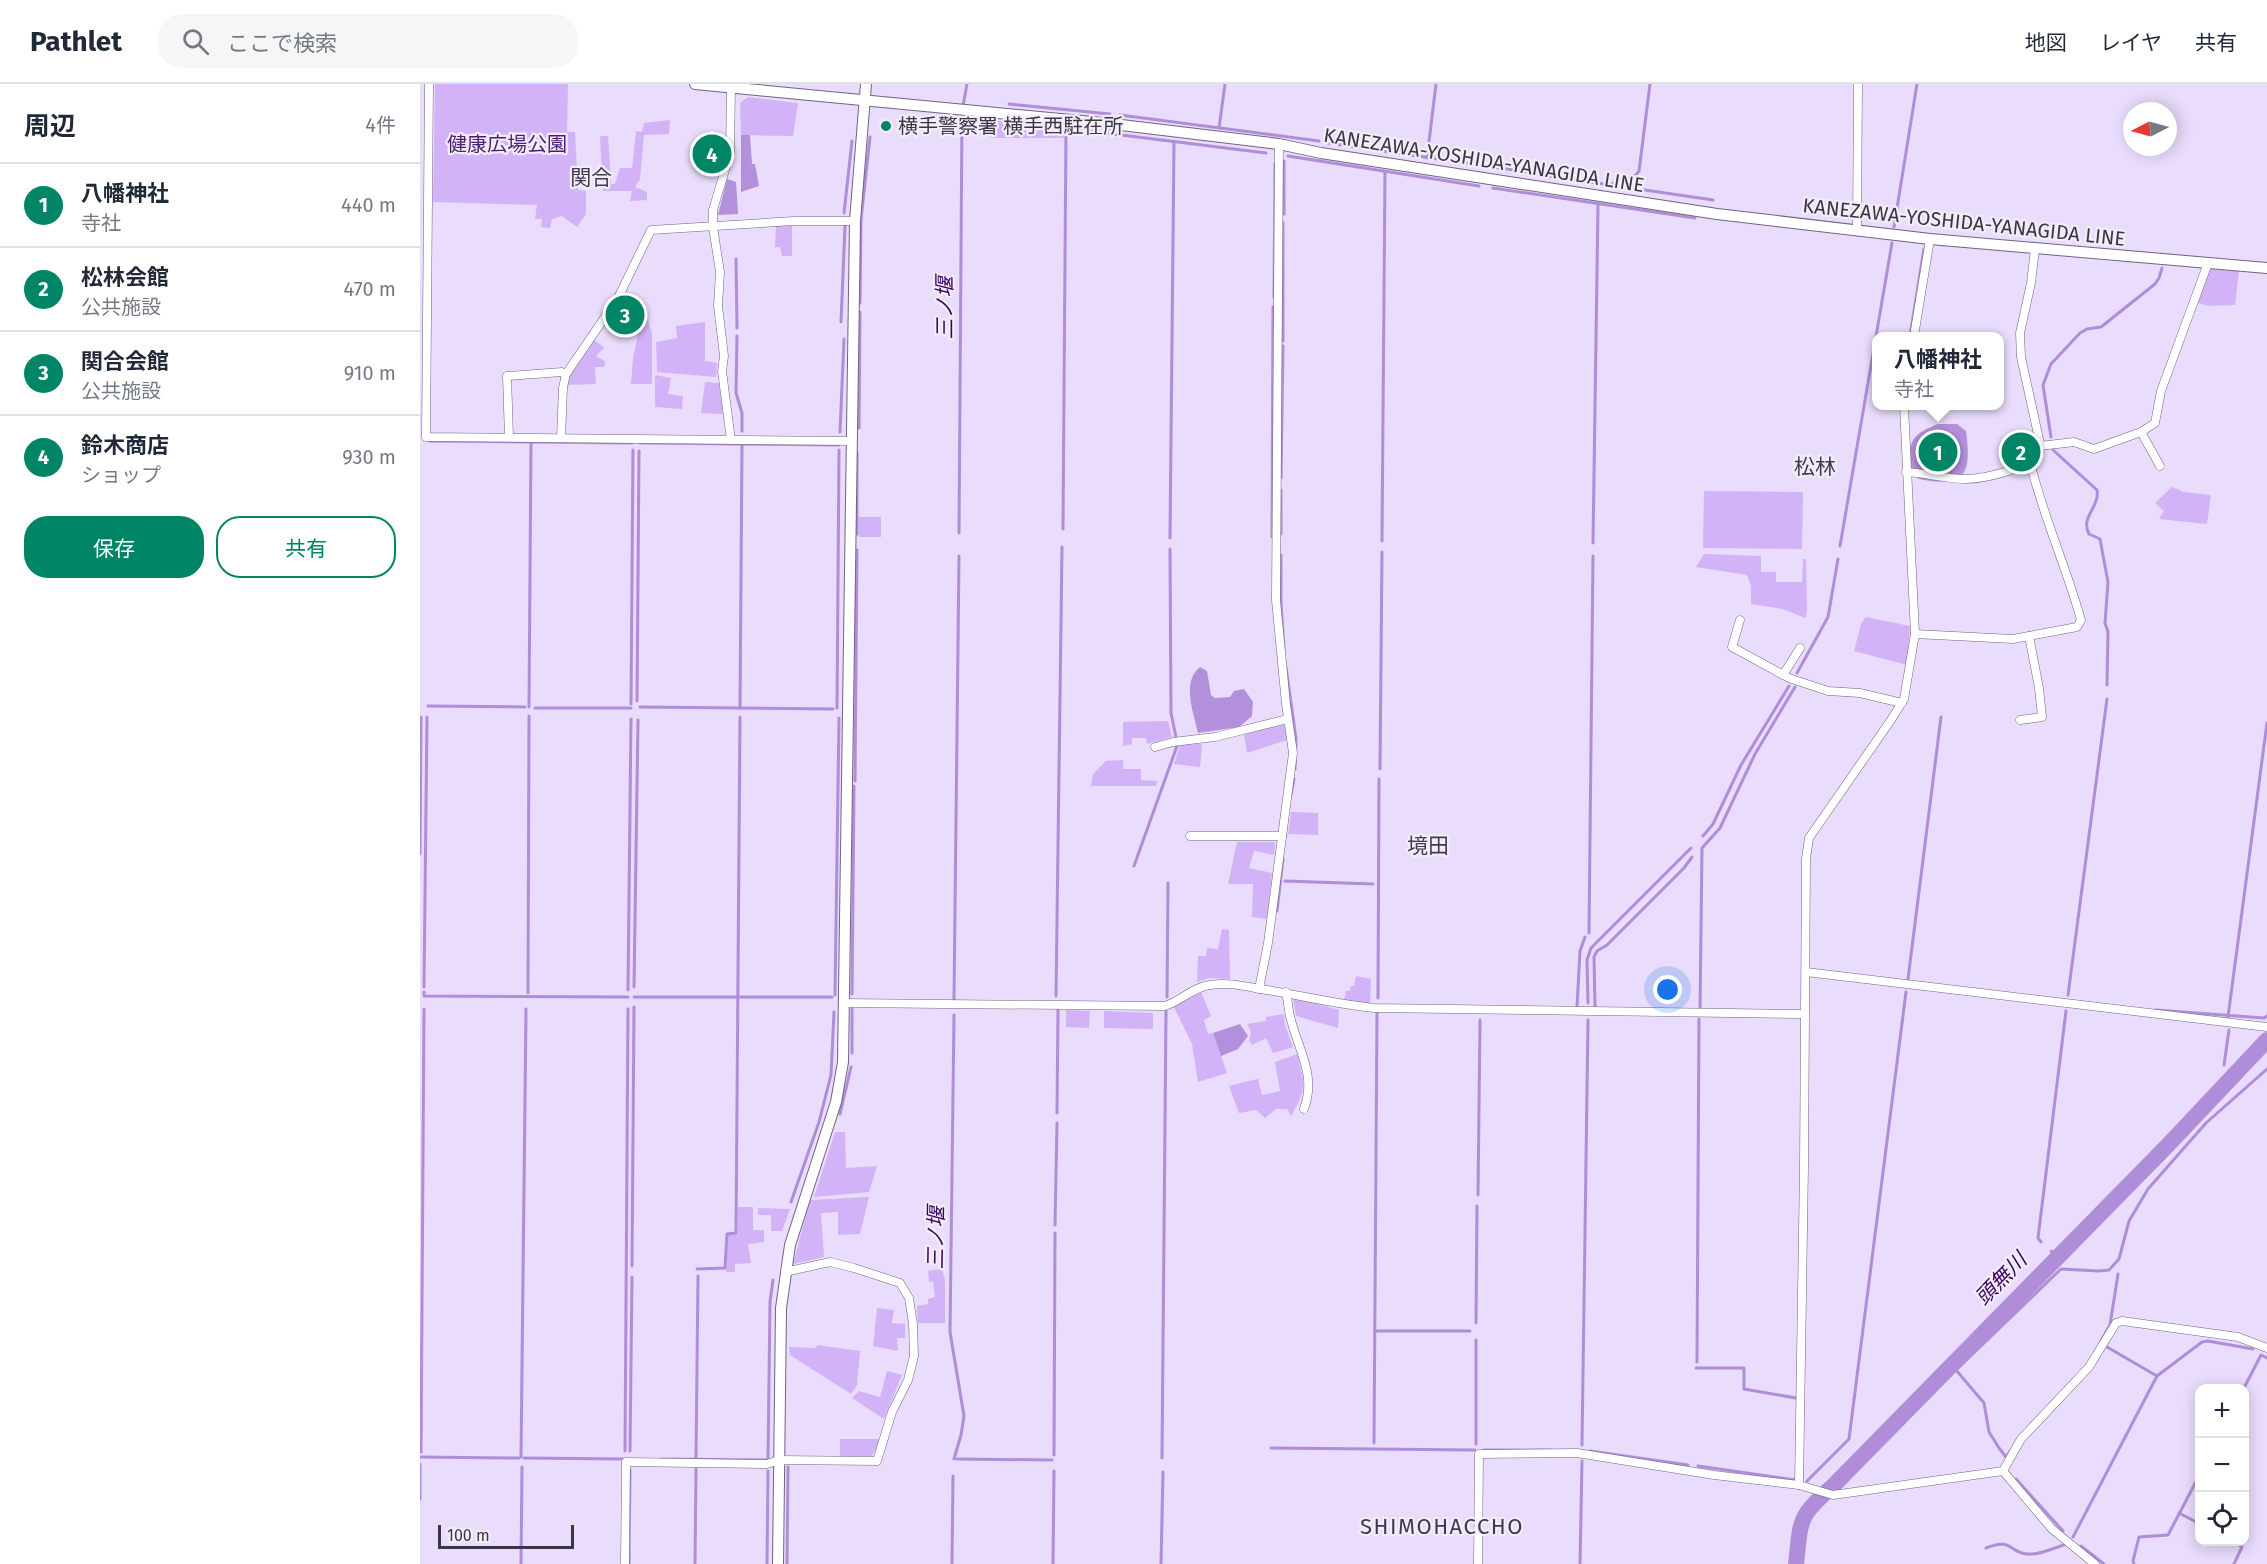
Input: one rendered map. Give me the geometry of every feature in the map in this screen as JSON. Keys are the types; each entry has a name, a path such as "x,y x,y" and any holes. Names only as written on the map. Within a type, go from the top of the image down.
{"main road":[{"name":"KANEZAWA-YOSHIDA-YANAGIDA LINE","path":"695,84 1113,124 1279,144 1322,153 1717,214 1930,240 2267,268"},
{"path":"778,1564 781,1308 785,1272 790,1245 836,1102 843,1062 850,441 855,221 867,84"}],"street":[{"path":"429,84 426,437 850,441"},
{"path":"1857,230 1858,84"},
{"path":"731,440 722,378 723,339 718,306 720,272 713,210 730,153 733,86"},
{"path":"1259,989 1268,943 1293,753 1277,628 1276,600 1279,144"},
{"path":"561,438 563,388 566,374 618,298 651,230 794,221 855,221"},
{"path":"1915,332 1930,240"},
{"path":"1906,472 1966,479 1982,478 2030,462 2037,456 2040,446 2021,357 2020,333 2031,283 2035,249"},
{"path":"2040,446 2074,442 2094,448 2141,432 2155,423 2161,392 2208,263"},
{"path":"509,437 507,376 524,373 562,372 566,374"},
{"path":"1799,1485 1806,859 1809,838 1902,703 1909,674 1915,634 1904,410"},
{"path":"2141,432 2160,466"},
{"path":"1915,634 1995,639 2029,636 2077,627 2081,620 2069,578 2042,506 2030,462"},
{"path":"1740,620 1732,647 1783,675 1828,691 1860,693 1902,703"},
{"path":"2020,720 2042,717 2029,636"},
{"path":"1783,675 1800,648"},
{"path":"1155,747 1232,734 1288,719"},
{"path":"1190,836 1282,836"},
{"path":"1806,972 2267,1027"},
{"path":"844,1003 1165,1006 1192,990 1209,985 1244,985 1374,1008 1804,1014"},
{"path":"1286,992 1308,1083 1308,1098 1304,1109"},
{"path":"625,1564 626,1462 767,1464 779,1460 877,1461 892,1412 908,1380 914,1356 914,1324 909,1298 900,1283 830,1262 785,1272"},
{"path":"2003,1471 2021,1439 2089,1367 2116,1323 2122,1321 2238,1337 2267,1348"},
{"path":"1478,1564 1479,1454 1577,1453 1714,1475 1799,1485 1833,1495 2003,1471"},
{"path":"2003,1471 2052,1529 2096,1564"}],"green space":[{"name":"健康広場公園","path":"435,84 568,84 567,132 575,132 578,190 586,191 586,214 577,227 562,216 552,219 550,228 541,227 542,219 535,219 537,205 433,202"},
{"path":"748,97 798,103 793,136 741,135 740,103"},
{"path":"670,120 669,134 644,135 640,179 635,187 647,192 647,200 630,201 632,191 603,191 600,136 608,136 611,184 615,184 620,168 632,168 636,131 642,132 644,123"},
{"path":"991,120 1064,128 1064,138 991,138"},
{"path":"776,226 792,226 792,256 782,256 780,247 775,247"},
{"path":"2209,269 2239,271 2235,305 2209,306 2197,303"},
{"path":"641,319 648,321 652,333 652,384 631,384 633,358"},
{"path":"705,322 705,361 717,363 716,377 657,372 656,342 677,338 676,326"},
{"path":"593,339 604,348 596,356 606,362 604,367 595,367 596,384 567,385 568,379"},
{"path":"655,375 671,378 668,394 683,396 682,409 655,407"},
{"path":"705,382 719,383 723,414 701,413"},
{"path":"2172,487 2184,492 2211,495 2207,524 2159,519 2164,511 2155,503"},
{"path":"1704,491 1803,492 1802,549 1703,548"},
{"path":"859,517 881,517 881,537 859,537"},
{"path":"1704,554 1761,556 1761,572 1776,572 1776,582 1802,582 1803,559 1806,559 1807,612 1805,618 1783,609 1751,604 1751,586 1747,575 1696,567"},
{"path":"1866,617 1910,626 1907,665 1854,651 1861,624"},
{"path":"1168,721 1172,737 1147,744 1146,738 1132,738 1132,744 1123,746 1123,722"},
{"path":"1284,723 1287,740 1247,753 1244,734"},
{"path":"1202,744 1200,767 1174,764 1180,745"},
{"path":"1123,760 1123,769 1141,769 1141,780 1157,781 1156,786 1091,786 1093,774 1106,761"},
{"path":"1291,812 1318,813 1318,835 1288,834"},
{"path":"1237,842 1275,842 1274,855 1254,851 1249,868 1272,873 1267,919 1252,917 1253,884 1228,884"},
{"path":"1222,929 1229,930 1230,979 1209,978 1197,982 1198,956 1206,956 1207,948 1218,949"},
{"path":"1356,976 1371,979 1370,1004 1344,1000 1346,991 1350,991 1351,986 1354,986"},
{"path":"1201,992 1211,1016 1204,1020 1208,1034 1213,1033 1227,1073 1198,1082 1192,1044 1174,1007"},
{"path":"1293,997 1339,1010 1338,1028 1296,1016"},
{"path":"1066,1010 1090,1011 1089,1028 1066,1027"},
{"path":"1104,1011 1153,1013 1153,1029 1104,1028"},
{"path":"1284,1014 1285,1025 1293,1047 1273,1053 1266,1038 1252,1045 1249,1040 1251,1032 1247,1024 1266,1021 1266,1017"},
{"path":"1297,1054 1303,1086 1300,1099 1291,1116 1287,1109 1276,1109 1265,1118 1256,1110 1239,1113 1229,1086 1258,1079 1262,1095 1280,1091 1275,1062"},
{"path":"835,1132 845,1132 846,1168 877,1166 869,1192 814,1197"},
{"path":"869,1197 860,1234 838,1235 838,1212 821,1213 824,1257 793,1264 810,1200"},
{"path":"738,1207 753,1207 753,1230 764,1230 764,1242 748,1244 751,1263 735,1264 735,1272 726,1272 728,1235 738,1234"},
{"path":"758,1208 790,1209 782,1231 771,1231 771,1215 758,1215"},
{"path":"942,1269 945,1280 945,1323 918,1323 917,1306 928,1304 928,1299 935,1297 933,1281 929,1282 928,1271"},
{"path":"877,1308 894,1310 892,1323 905,1324 905,1338 897,1338 898,1351 873,1346"},
{"path":"817,1345 860,1351 857,1385 851,1394 790,1355 789,1347 816,1348"},
{"path":"887,1371 902,1375 884,1419 852,1398 859,1391 880,1397"},
{"path":"840,1439 881,1439 872,1456 840,1456"}],"shaded area":[{"path":"741,135 750,135 752,164 755,164 759,186 741,192"},
{"path":"727,179 736,182 738,214 718,215"},
{"path":"1938,424 1957,424 1966,431 1968,458 1966,468 1956,479 1934,481 1919,479 1907,463 1910,447 1919,434"},
{"path":"1200,667 1207,671 1211,695 1215,698 1230,697 1234,691 1244,689 1253,702 1252,716 1239,727 1198,733 1190,689 1194,673"},
{"path":"1240,1024 1248,1036 1238,1049 1221,1056 1213,1033"}],"waterway":[{"name":"三ノ堰","path":"963,106 967,84"},
{"path":"1219,128 1225,84"},
{"path":"1427,158 1436,84"},
{"path":"1609,185 1636,175 1639,171 1650,84"},
{"path":"1894,227 1917,84"},
{"path":"1009,104 1110,114"},
{"name":"三ノ堰","path":"959,533 962,112"},
{"path":"1120,115 1319,141"},
{"path":"1063,529 1066,128"},
{"path":"1073,129 1266,153"},
{"path":"860,303 861,219 870,137"},
{"path":"844,213 852,141"},
{"path":"1170,538 1174,142"},
{"path":"1328,143 1527,172"},
{"path":"1288,156 1479,186"},
{"path":"1284,161 1284,214"},
{"path":"1274,297 1275,164"},
{"path":"1382,541 1385,172"},
{"path":"1536,174 1713,200"},
{"path":"1493,188 1695,218"},
{"path":"1593,543 1598,204"},
{"path":"1283,222 1283,341"},
{"path":"841,322 845,226"},
{"path":"1877,332 1892,243"},
{"path":"1911,332 1924,249"},
{"path":"736,259 737,328"},
{"path":"2051,437 2043,385 2051,364 2080,333 2087,329 2101,327 2155,284 2162,268"},
{"path":"1272,537 1273,307"},
{"path":"859,428 860,312"},
{"path":"737,336 736,393 742,413 742,431"},
{"path":"840,432 844,339"},
{"path":"1281,478 1283,346"},
{"path":"1840,546 1872,360"},
{"path":"430,441 632,443"},
{"path":"529,707 531,442"},
{"path":"640,443 839,445"},
{"path":"740,708 742,444"},
{"path":"631,704 633,450"},
{"path":"837,708 839,450"},
{"path":"2053,450 2097,490 2096,502 2088,517 2087,528 2089,534 2100,539 2108,582 2105,623 2108,632 2107,685"},
{"path":"637,701 639,451"},
{"path":"857,452 857,534"},
{"path":"1281,490 1281,534"},
{"path":"1056,996 1062,547"},
{"path":"1170,549 1171,713 1176,737"},
{"path":"855,781 857,550"},
{"path":"1380,769 1382,552"},
{"path":"1281,555 1284,649"},
{"name":"三ノ堰","path":"954,999 959,556"},
{"path":"1589,933 1593,556"},
{"path":"1797,673 1828,617 1838,559"},
{"path":"1286,667 1296,739 1295,769"},
{"path":"1703,836 1713,824 1741,765 1789,686"},
{"path":"1700,1009 1702,848 1720,828 1755,754 1795,687"},
{"path":"2068,995 2107,699"},
{"path":"428,706 525,707"},
{"path":"640,707 833,709"},
{"path":"535,708 631,708"},
{"path":"528,993 529,716"},
{"path":"420,854 421,717"},
{"path":"424,987 427,717"},
{"path":"697,1269 725,1268 727,1234 736,1233 740,717"},
{"path":"1908,979 1941,717"},
{"path":"835,995 839,718"},
{"path":"628,990 631,719"},
{"path":"634,987 638,720"},
{"path":"2228,1017 2267,723"},
{"path":"1134,866 1177,746"},
{"path":"1291,795 1294,779"},
{"path":"1378,998 1379,779"},
{"path":"852,994 854,786"},
{"path":"1588,1003 1587,960 1591,948 1691,848"},
{"path":"1595,1007 1594,957 1597,951 1607,945 1684,868 1692,857"},
{"path":"1277,911 1283,859"},
{"path":"1285,881 1373,884"},
{"path":"1167,997 1168,883"},
{"path":"1577,1007 1580,951 1585,937"},
{"path":"424,992 424,996 628,997"},
{"path":"1807,1481 1849,1439 1906,992"},
{"path":"634,997 832,997"},
{"path":"632,1266 634,1007"},
{"path":"421,1452 424,1009"},
{"path":"521,1457 526,1009"},
{"path":"625,1451 628,1009"},
{"path":"852,1009 852,1053"},
{"path":"1057,1113 1058,1010"},
{"path":"2156,1010 2264,1018 2267,1016"},
{"path":"1162,1458 1166,1011"},
{"path":"2041,1242 2038,1238 2066,1011"},
{"path":"791,1202 819,1122 831,1075 834,1012"},
{"path":"1374,1443 1377,1012"},
{"name":"三ノ堰","path":"954,1015 950,1332 964,1416 954,1459"},
{"path":"1697,1362 1699,1019"},
{"path":"1478,1195 1480,1020"},
{"path":"1582,1445 1588,1020"},
{"path":"2224,1065 2229,1030"},
{"name":"頭無川","path":"1796,1564 1800,1529 1812,1506 2168,1145 2267,1040"},
{"path":"840,1114 851,1067"},
{"path":"2011,1450 2006,1457 1999,1448 1989,1432 1984,1403 1956,1370 2061,1269 2109,1270 2119,1259 2129,1221 2148,1189 2206,1123 2267,1069"},
{"path":"1055,1225 1057,1123"},
{"path":"1476,1323 1477,1206"},
{"path":"1054,1455 1055,1233"},
{"path":"2051,1251 2057,1256"},
{"path":"2101,1341 2110,1325 2118,1274"},
{"path":"696,1459 698,1276"},
{"path":"630,1451 632,1277"},
{"path":"768,1458 770,1302 773,1280"},
{"path":"1375,1331 1470,1331"},
{"path":"1476,1340 1476,1444"},
{"path":"2073,1537 2157,1376 2202,1342 2208,1341 2253,1349"},
{"path":"2107,1347 2157,1376"},
{"path":"2246,1384 2261,1355 2267,1358"},
{"path":"1696,1368 1744,1368 1744,1389 1796,1398"},
{"path":"1271,1448 1475,1450"},
{"path":"1484,1450 1551,1450"},
{"path":"1590,1451 1688,1465"},
{"path":"420,1457 519,1458"},
{"path":"524,1458 623,1459"},
{"path":"661,1459 768,1460"},
{"path":"957,1459 1052,1460"},
{"path":"1580,1564 1582,1461"},
{"path":"420,1464 420,1499"},
{"path":"1698,1466 1796,1480 1796,1477"},
{"path":"521,1564 522,1467"},
{"path":"787,1564 788,1467"},
{"path":"695,1564 696,1469"},
{"path":"629,1564 630,1470"},
{"path":"767,1564 768,1471"},
{"path":"1053,1564 1054,1471"},
{"path":"1161,1564 1163,1472"},
{"name":"三ノ堰","path":"952,1564 953,1476"},
{"path":"2016,1479 2063,1531"},
{"path":"2134,1564 2139,1537 2168,1535 2195,1484"},
{"path":"2179,1513 2195,1521"},
{"path":"1986,1548 2001,1544 2021,1553 2032,1554 2066,1544"},
{"path":"2081,1546 2104,1564"},
{"path":"2234,1564 2242,1547 2240,1546"}],"place":[{"name":"横手警察署 横手西駐在所","path":"886,126"},
{"name":"鈴木商店","path":"712,154"},
{"name":"関合会館","path":"625,315"},
{"name":"八幡神社","path":"1938,452"},
{"name":"松林会館","path":"2021,452"}],"district":[{"name":"関合","path":"591,178"},
{"name":"松林","path":"1815,467"},
{"name":"境田","path":"1428,846"},
{"name":"SHIMOHACCHO","path":"1442,1526"}]}
